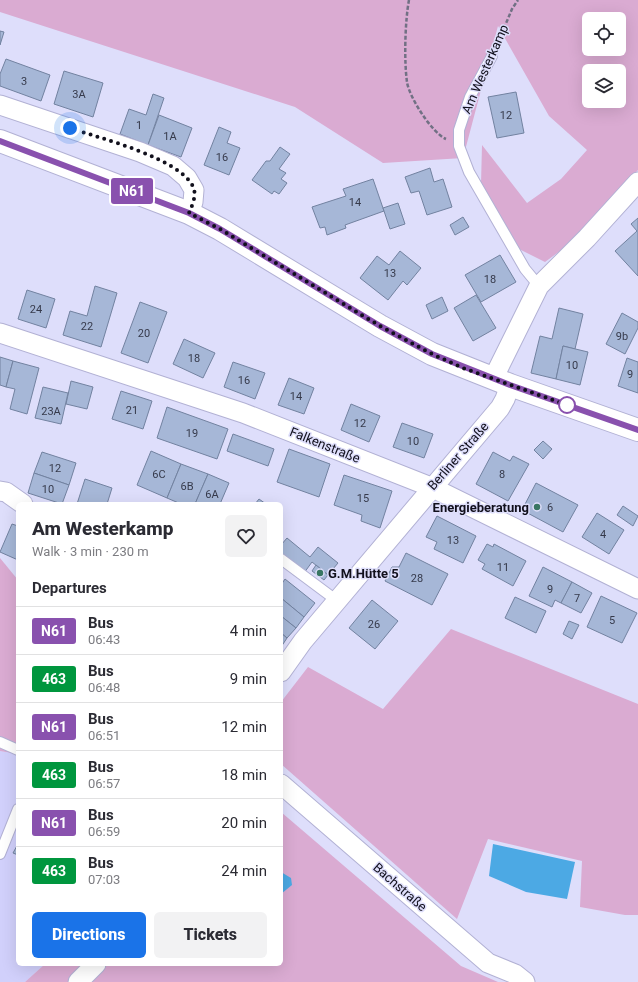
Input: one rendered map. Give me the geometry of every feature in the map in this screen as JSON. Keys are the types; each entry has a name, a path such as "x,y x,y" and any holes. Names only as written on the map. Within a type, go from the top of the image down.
{"main road":[{"path":"0,141 189,213 220,229 380,326 432,354 501,382 638,430"}],"street":[{"path":"0,105 140,152 173,166 186,178 194,190 193,202 189,213"},
{"path":"501,382 539,286 587,238 638,182"},
{"name":"Falkenstraße","path":"0,332 243,413 431,487 638,588"},
{"name":"Berliner Straße","path":"283,669 303,641 336,600 500,408 505,399 501,382"},
{"path":"0,491 6,492 20,502"},
{"name":"Bachstraße","path":"283,786 488,963 515,974 525,982"},
{"path":"78,982 94,966"}],"lane":[{"name":"Am Westerkamp","path":"492,56 470,97 459,130 459,146 469,172 525,269 539,286"},
{"path":"283,560 336,600"},
{"path":"0,742 16,749"},
{"path":"0,854 16,814"}],"path":[{"path":"409,0 406,16 407,84 425,119 442,138 459,146"},
{"name":"Am Westerkamp","path":"492,56 512,9 518,0"}],"shaded area":[{"path":"0,0 638,0 638,170 575,240 545,262 515,247 481,184 482,145 527,203 561,179 587,150 549,116 498,26 463,158 383,163 295,107 0,12"},
{"path":"0,558 16,578 16,754 0,751"},
{"path":"451,629 638,704 638,915 625,915 580,907 582,861 488,839 457,919 283,766 283,699 308,667 383,709"},
{"path":"0,751 16,754 16,966 43,966 25,982 0,982"},
{"path":"283,814 461,966 498,982 25,982 43,966 283,966"}],"water":[{"path":"493,844 575,862 567,899 526,892 489,876"},
{"path":"283,873 291,878 292,885 283,892"}],"building":[{"path":"0,31 4,32 0,45"},
{"path":"6,59 50,75 41,101 0,86 0,74"},
{"path":"64,71 103,83 93,117 54,104"},
{"path":"516,92 524,133 497,138 488,97"},
{"path":"153,94 164,98 148,145 120,134 129,109 146,115"},
{"path":"159,115 192,128 181,157 148,145"},
{"path":"219,127 231,132 227,143 240,148 229,175 204,165"},
{"path":"280,147 290,154 279,169 286,173 281,179 287,183 279,194 274,191 272,194 252,180 266,161 270,161"},
{"path":"430,168 434,182 443,179 452,207 427,215 419,191 411,193 405,177"},
{"path":"373,179 384,211 345,225 346,228 327,235 325,227 320,228 312,207 346,196 343,189"},
{"path":"398,203 405,224 390,229 383,208"},
{"path":"463,217 469,227 455,235 450,225"},
{"path":"638,218 638,276 615,251 637,231 631,224"},
{"path":"400,251 421,268 407,285 403,281 388,300 360,278 377,256 389,265"},
{"path":"500,255 516,282 481,302 465,275"},
{"path":"95,286 117,293 101,347 63,335 70,311 87,316"},
{"path":"27,290 55,299 46,328 18,319"},
{"path":"476,295 496,328 473,341 454,308"},
{"path":"442,297 448,311 432,319 426,305"},
{"path":"140,302 167,312 148,363 121,353"},
{"path":"559,308 583,314 575,349 563,346 556,379 531,373 540,336 552,339"},
{"path":"622,313 638,322 638,328 625,354 606,344"},
{"path":"184,339 215,353 203,378 173,364"},
{"path":"563,346 588,352 580,385 556,379"},
{"path":"0,357 13,361 6,387 0,385"},
{"path":"627,358 638,362 638,393 618,386"},
{"path":"13,361 39,368 27,414 10,409 15,389 6,387"},
{"path":"233,362 265,373 255,399 224,387"},
{"path":"289,378 314,388 304,414 278,405"},
{"path":"71,381 93,387 87,409 66,404"},
{"path":"43,387 68,393 61,424 35,418"},
{"path":"121,391 152,401 143,429 112,419"},
{"path":"351,404 380,416 369,442 341,430"},
{"path":"167,407 228,429 217,459 157,438"},
{"path":"402,423 433,434 424,458 393,447"},
{"path":"233,434 274,449 268,466 227,451"},
{"path":"543,441 552,449 543,459 534,450"},
{"path":"289,449 330,464 319,497 277,482"},
{"path":"151,451 181,464 167,498 137,485"},
{"path":"42,452 76,463 69,485 34,473"},
{"path":"493,452 510,461 513,456 529,464 508,501 476,484"},
{"path":"181,464 208,474 196,502 176,502 167,498"},
{"path":"34,473 69,485 63,502 56,502 28,493"},
{"path":"208,474 229,483 221,502 196,502"},
{"path":"344,475 392,491 380,528 361,521 362,515 334,505"},
{"path":"85,479 112,488 108,502 78,502"},
{"path":"536,483 578,505 563,532 522,510"},
{"path":"623,506 638,516 633,526 617,515"},
{"path":"597,513 624,530 609,554 582,537"},
{"path":"437,516 476,536 463,563 434,549 437,542 426,537"},
{"path":"12,524 16,525 16,559 0,552"},
{"path":"287,538 310,557 318,547 338,563 328,575 312,562 304,573 283,557 283,543"},
{"path":"487,544 493,547 494,544 526,561 513,586 482,569 485,564 478,560"},
{"path":"406,553 448,574 432,605 385,581 392,567 399,567"},
{"name":"G.M.Hütte 5","path":"316,565 328,575 324,580 312,571"},
{"path":"543,567 572,582 561,603 555,600 552,607 529,596"},
{"path":"285,579 315,603 304,617 283,600 283,582"},
{"path":"572,582 592,593 581,613 561,603"},
{"path":"601,596 637,613 622,643 587,627"},
{"path":"515,597 546,611 536,633 505,618"},
{"path":"283,600 304,617 296,628 283,618"},
{"path":"372,600 398,621 375,649 349,628"},
{"path":"283,618 296,628 287,638 283,635"},
{"path":"569,621 579,625 572,639 563,634"},
{"path":"283,635 287,638 283,644"}],"bus line":[{"name":"N61","path":"0,141 189,213 220,229 380,326 432,354 463,368 638,430"}],"place":[{"name":"Energieberatung","path":"537,507"},
{"name":"G.M.Hütte 5","path":"320,573"}],"route":[{"path":"70,128 140,152 173,166 186,178 194,190 193,202 189,213 220,229 380,326 432,354 463,368 567,405"}]}
